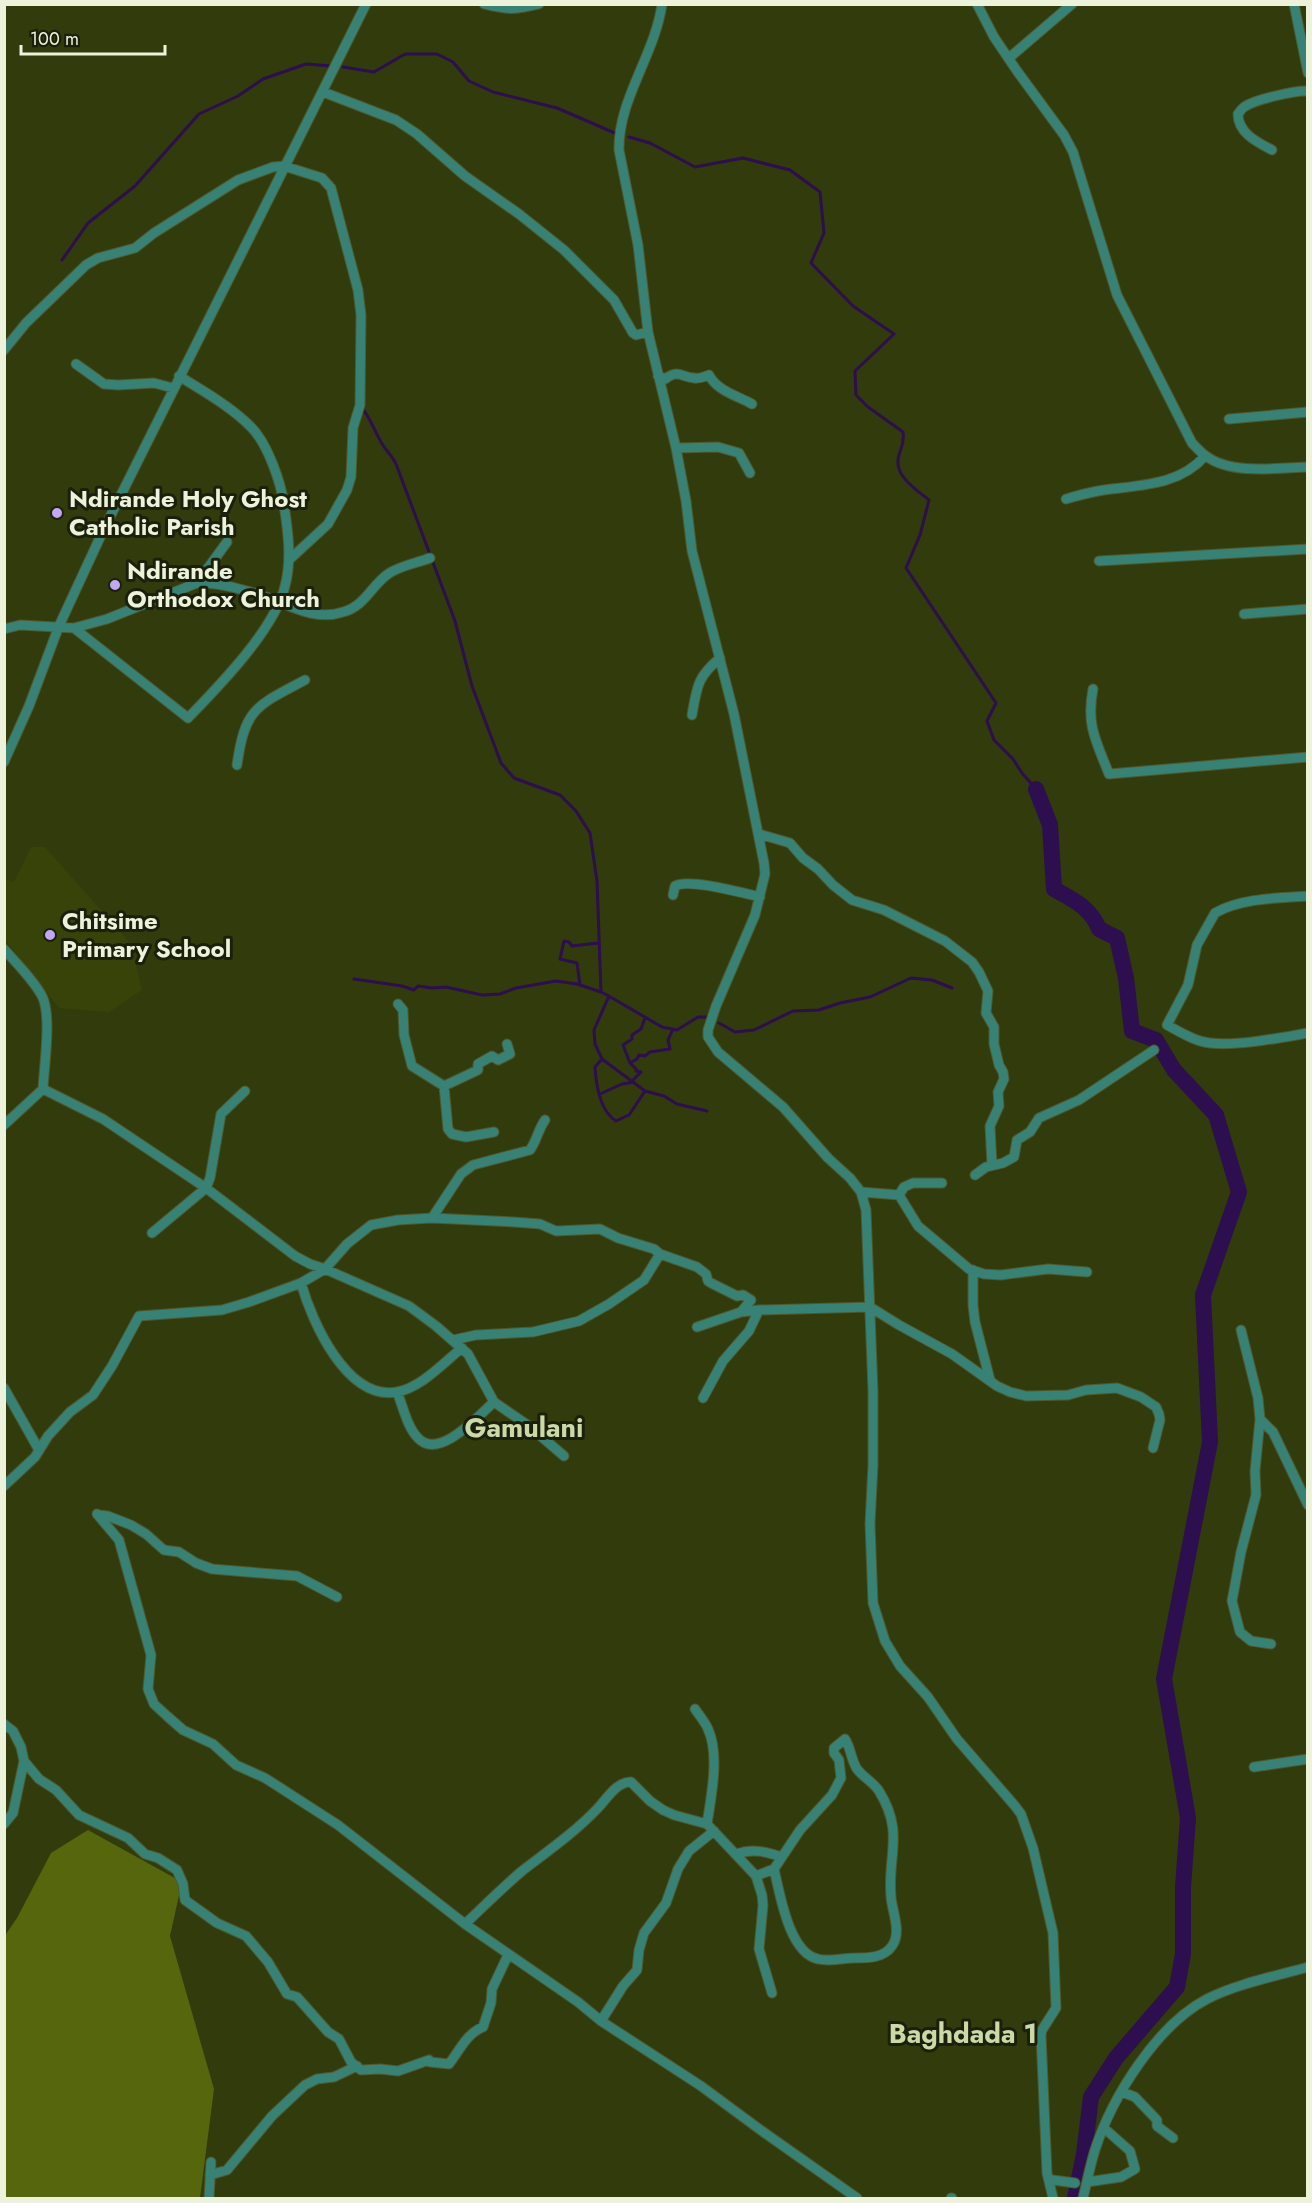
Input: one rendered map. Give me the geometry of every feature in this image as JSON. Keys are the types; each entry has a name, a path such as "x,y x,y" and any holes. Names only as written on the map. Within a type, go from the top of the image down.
{"street":[{"path":"4,762 29,706 59,626 173,388 366,4"},
{"path":"484,4 521,10 539,4"},
{"path":"662,4 655,38 626,107 619,141 624,181 638,245 648,332 676,448 692,551 708,621 720,658 759,834 765,874 748,934 716,1006 708,1037 718,1052 783,1107 861,1192 866,1210 873,1401 870,1524 873,1603 885,1641 900,1666 920,1688 957,1739 1022,1815 1033,1848 1053,1933 1056,2001 1054,2013 1042,2030 1046,2150 1053,2199"},
{"path":"977,4 994,37 1064,135 1073,152 1117,296 1192,443 1205,456 1220,464 1237,468 1308,467"},
{"path":"1009,58 1072,4"},
{"path":"1294,4 1308,73"},
{"path":"1272,150 1257,142 1244,131 1238,122 1238,114 1244,107 1253,103 1297,90 1308,91"},
{"path":"323,92 405,125 465,176 519,214 564,250 608,294 633,333 636,335 648,332"},
{"path":"4,350 26,323 93,261 135,248 154,233 238,180 273,167 284,166 322,178 331,188 358,290 361,315 360,405 353,428 351,477 339,505 328,524 289,560"},
{"path":"76,364 104,384 118,386 154,383 173,388"},
{"path":"658,376 665,379 672,374 683,374 691,379 709,375 713,382 739,399 752,404"},
{"path":"74,628 188,718 244,656 280,604 286,585 289,560 282,486 261,439 250,426 229,409 179,376"},
{"path":"1229,419 1308,412"},
{"path":"676,448 717,447 739,453 750,473"},
{"path":"1066,499 1096,491 1161,482 1194,469 1205,456"},
{"path":"197,583 227,542"},
{"path":"1099,561 1308,549"},
{"path":"4,629 20,625 74,628 107,619 197,583 209,583 268,598 303,613 327,615 342,613 363,601 390,572 430,558"},
{"path":"1244,614 1308,609"},
{"path":"692,715 700,678 706,669 720,658"},
{"path":"237,765 240,741 247,721 258,706 304,680"},
{"path":"1093,689 1089,715 1093,733 1109,774 1308,757"},
{"path":"759,834 790,843 803,858 816,866 833,885 852,900 884,910 945,941 964,955 979,972 988,991 986,1013 994,1027 994,1044 1004,1079 998,1092 999,1106 990,1126 992,1165"},
{"path":"673,895 675,886 680,883 716,887 760,897"},
{"path":"1308,896 1258,900 1221,909 1215,913 1197,945 1188,985 1167,1025 1187,1036 1208,1043 1279,1038 1308,1033"},
{"path":"4,949 35,985 43,997 47,1010 43,1089 4,1125"},
{"path":"398,1004 403,1010 404,1035 412,1066 444,1086"},
{"path":"444,1086 478,1070 478,1064 492,1056 498,1060 510,1054 507,1044"},
{"path":"975,1174 1014,1157 1017,1140 1030,1132 1039,1118 1079,1100 1154,1050"},
{"path":"444,1086 448,1129 452,1134 466,1137 494,1132"},
{"path":"43,1089 103,1119 206,1188 295,1256 409,1306 462,1348 474,1362 494,1402 529,1426 564,1456"},
{"path":"152,1233 206,1188 210,1178 221,1114 245,1091"},
{"path":"432,1218 461,1173 473,1165 530,1149 537,1139 537,1131 545,1120"},
{"path":"899,1195 904,1187 913,1183 942,1183"},
{"path":"861,1192 899,1195"},
{"path":"899,1195 918,1227 958,1262 973,1270 984,1274 1001,1275 1048,1269 1087,1272"},
{"path":"4,1486 23,1470 48,1436 70,1412 93,1395 139,1316 222,1310 301,1283 325,1269 347,1244 371,1225 382,1221 432,1218 540,1224 556,1231 600,1229 618,1238 654,1249 660,1254 697,1267 706,1274 711,1283 750,1300 741,1312"},
{"path":"453,1340 476,1335 533,1332 579,1322 644,1280 660,1254"},
{"path":"973,1270 975,1322 990,1380"},
{"path":"301,1283 319,1330 333,1352 347,1370 374,1391 397,1392 421,1381 462,1348"},
{"path":"698,1327 741,1312 870,1307 952,1354 1010,1392 1026,1396 1068,1395 1086,1390 1117,1388 1141,1397 1156,1407 1159,1414 1153,1448"},
{"path":"703,1398 723,1361 749,1331 759,1310"},
{"path":"1241,1330 1258,1398 1260,1419 1255,1471 1256,1495 1240,1552 1232,1601 1240,1632 1251,1641 1271,1644"},
{"path":"4,1388 39,1450"},
{"path":"397,1392 413,1432 420,1441 426,1443 437,1444 450,1440 494,1402"},
{"path":"1260,1419 1273,1432 1308,1505"},
{"path":"337,1597 297,1576 212,1569 196,1563 179,1552 164,1550 132,1525 98,1515 119,1540 149,1643 151,1655 148,1689 154,1704 183,1730 213,1744 236,1765 265,1778 338,1825 508,1955 578,2002 601,2021 701,2086 857,2199"},
{"path":"601,2021 623,1986 637,1970 644,1933 666,1904 678,1869 689,1851 710,1828 712,1747 708,1730 695,1709"},
{"path":"4,1724 13,1731 21,1747 24,1761 13,1813 4,1824"},
{"path":"756,1876 774,1869 800,1830 832,1795 841,1778 834,1749 845,1739 857,1769 879,1791 894,1828 894,1856 890,1870 896,1930 892,1947 875,1957 864,1958 820,1960 807,1954 788,1925 774,1869"},
{"path":"1254,1767 1308,1759"},
{"path":"24,1761 39,1779 56,1790 79,1815 128,1838 146,1854 158,1858 177,1870 186,1900 217,1923 246,1936 268,1962 287,1994 297,1997 328,2032 339,2039 351,2062 361,2070 398,2071 429,2060 449,2064 466,2039 483,2027 491,2003 492,1989 508,1955"},
{"path":"465,1924 496,1893 560,1843 623,1783 631,1782 650,1802 663,1810 710,1828 756,1876 763,1905 759,1948 772,1993"},
{"path":"737,1854 757,1851 782,1857"},
{"path":"1083,2199 1095,2150 1104,2128 1122,2092 1145,2056 1167,2028 1207,1999 1308,1967"},
{"path":"210,2175 227,2170 272,2116 305,2085 317,2079 334,2077 357,2066"},
{"path":"1122,2092 1136,2097 1157,2120 1157,2126 1173,2138"},
{"path":"1087,2182 1121,2177 1135,2169 1131,2151 1104,2128"},
{"path":"209,2199 211,2162"},
{"path":"1049,2181 1075,2183"}],"shaded area":[{"path":"31,847 45,847 131,944 142,990 109,1012 59,1008 5,940 4,879 14,882"},
{"path":"88,1830 182,1882 170,1936 214,2089 200,2198 5,2198 4,1937 17,1918 51,1853"}],"waterway":[{"path":"343,67 374,72 405,54 437,54 453,62 469,81 493,92 557,108 617,134"},
{"path":"62,260 88,223 135,186 199,114 238,96 263,79 306,64 331,66"},
{"path":"629,137 650,143 695,167 743,158 790,170 820,192 824,233 811,263 853,306 894,334 855,371 856,395 868,407 903,432 898,460 900,472 929,500 920,535 906,568 996,703 987,721 994,740 1013,759 1036,789"},
{"path":"361,407 396,464 455,621 472,686 501,763 514,778 560,795 576,811 590,833 597,881 601,992 609,996 594,1030 595,1044 602,1059 645,1091 664,1096 677,1104 707,1111"},
{"path":"1036,789 1050,825 1054,889 1086,910 1099,929 1117,938 1126,978 1132,1031 1156,1040 1174,1070 1216,1115 1239,1192 1203,1295 1210,1442 1164,1679 1188,1818 1183,1887 1183,1954 1177,1987 1116,2058 1091,2097 1084,2154 1075,2198"},
{"path":"580,985 577,963 560,959 564,941 569,942 572,946 598,943"},
{"path":"719,1023 735,1032 754,1030 793,1011 819,1010 870,997 911,978 932,980 952,988"},
{"path":"354,979 414,990 418,986 446,987 482,995 500,994 516,988 556,981 577,984 601,992"},
{"path":"607,995 662,1027 677,1030 698,1017 707,1017"},
{"path":"632,1081 641,1072 636,1071 630,1063 623,1045 641,1029 645,1018"},
{"path":"630,1063 639,1055 645,1056 650,1052 670,1049 668,1040 673,1029"},
{"path":"602,1059 595,1067 598,1089 606,1111 616,1121 629,1115 645,1091"},
{"path":"600,1094 622,1084 634,1082"}],"place":[{"name":"Ndirande Holy Ghost Catholic Parish","path":"57,513"},
{"name":"Ndirande Orthodox Church","path":"115,585"},
{"name":"Chitsime Primary School","path":"50,935"}],"district":[{"name":"Gamulani","path":"524,1428"},
{"name":"Baghdada 1","path":"963,2034"}]}
